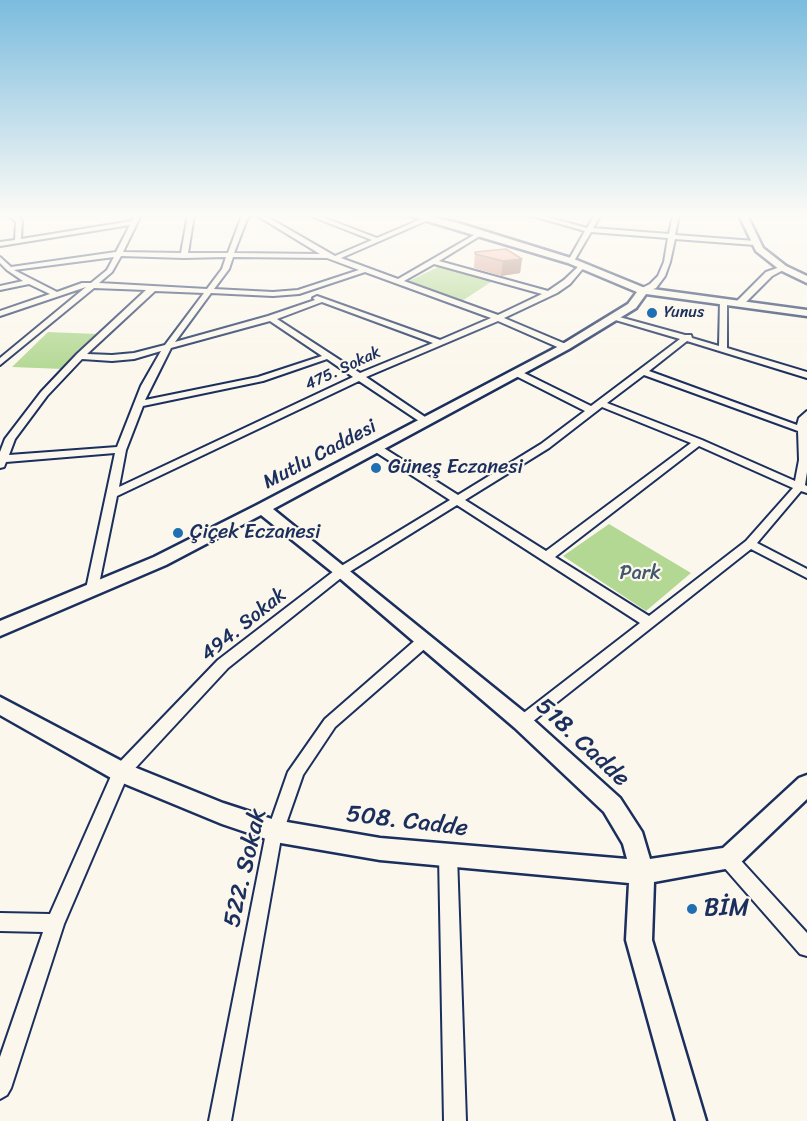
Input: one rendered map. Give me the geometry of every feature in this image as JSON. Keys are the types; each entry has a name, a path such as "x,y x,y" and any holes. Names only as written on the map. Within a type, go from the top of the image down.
{"street":[{"path":"9,269 21,267"},
{"path":"0,362 94,287 112,267"},
{"path":"92,589 121,450 139,404 168,346 226,267"},
{"path":"357,267 498,318 565,347"},
{"path":"398,282 426,267"},
{"path":"455,267 548,293"},
{"name":"475. Sokak","path":"112,494 361,376 498,318 567,282 581,267"},
{"path":"586,267 646,296 694,299 807,313"},
{"path":"646,296 664,267"},
{"path":"739,304 769,274 783,268 807,280"},
{"path":"9,269 55,294"},
{"path":"0,314 85,285 273,294 299,292 364,270"},
{"path":"0,288 31,281"},
{"path":"121,450 1,461 10,438 44,394 80,356 152,289"},
{"path":"299,292 439,342"},
{"name":"Mutlu Caddesi","path":"0,628 160,561 517,374 615,317 646,296"},
{"path":"80,356 122,358 271,318 322,300"},
{"path":"723,303 723,348"},
{"path":"615,317 688,337 807,375"},
{"path":"271,318 361,376 425,421"},
{"name":"494. Sokak","path":"0,1088 55,922 122,772 223,664 342,571 545,446 688,337"},
{"path":"139,404 260,379 329,356"},
{"path":"642,370 803,430"},
{"path":"517,374 595,406 698,442 803,489"},
{"path":"522,722 750,544 803,489 802,420 807,414"},
{"path":"548,556 698,442"},
{"path":"375,447 648,622"},
{"name":"518. Cadde","path":"262,508 342,571 522,722 612,805 634,840 642,872 639,940 691,1121"},
{"path":"750,544 807,574"},
{"name":"522. Sokak","path":"220,1121 275,831 296,772 330,723 424,641"},
{"name":"508. Cadde","path":"0,705 122,772 222,813 275,831 380,849 642,872 728,859"},
{"path":"807,785 728,859 807,947"},
{"path":"448,855 455,1121"},
{"path":"0,922 55,922"}],"green space":[{"path":"437,267 450,267 494,280 462,301 407,282"},
{"path":"48,332 98,334 63,369 12,367"},
{"name":"Park","path":"609,524 691,573 646,611 563,556"}],"place":[{"name":"Yunus","path":"652,313"},
{"name":"Güneş Eczanesi","path":"376,468"},
{"name":"Çiçek Eczanesi","path":"178,533"},
{"name":"BİM","path":"692,909"}]}
